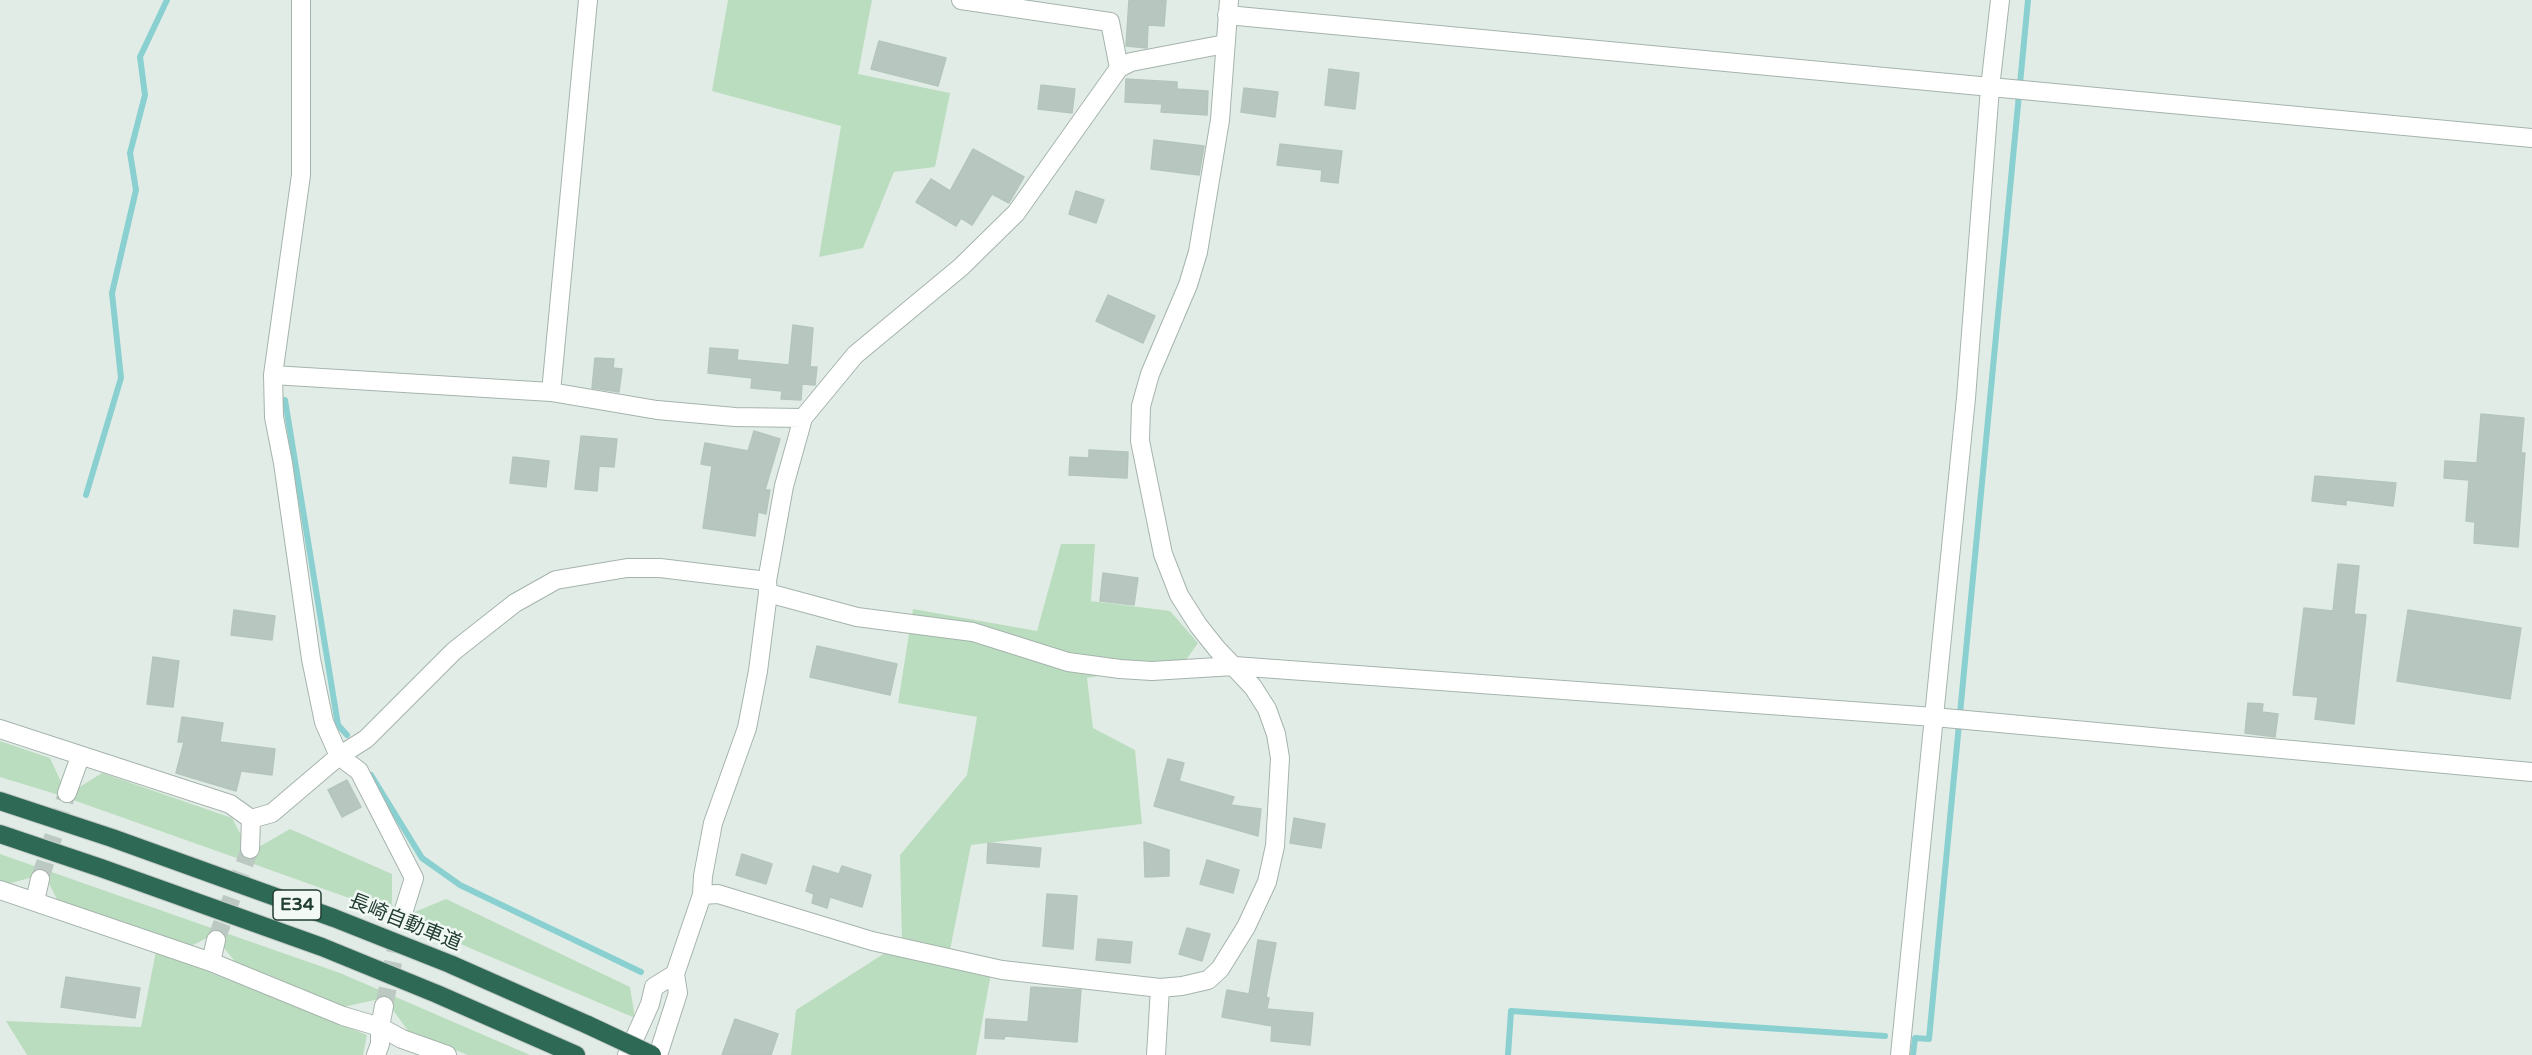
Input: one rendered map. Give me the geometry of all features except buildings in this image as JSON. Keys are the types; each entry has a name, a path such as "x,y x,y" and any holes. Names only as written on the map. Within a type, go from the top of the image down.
{"highway":[{"name":"長崎自動車道","path":"0,801 112,838 334,918 450,964 652,1055"},
{"name":"E34","path":"0,834 322,947 576,1055"}],"street":[{"path":"301,0 301,175 273,375 274,417 283,463 311,659 324,722 339,756 359,771 414,878 404,910"},
{"path":"551,393 588,0"},
{"path":"962,0 1110,22 1119,68"},
{"path":"1900,1055 1966,398 1990,88 2000,0"},
{"path":"702,895 718,894 872,942 1002,970 1160,988 1208,980 1220,969 1246,927 1267,882 1275,846 1279,750 1276,734 1267,709 1253,687 1198,625 1179,595 1163,554 1140,441 1141,406 1150,374 1188,285 1198,252 1220,120 1228,7 1990,88 2532,138"},
{"path":"658,1055 678,993 675,974 702,895 703,876 713,823 747,728 784,486 803,418 855,355 961,267 1016,213 1119,68 1131,62 1225,44"},
{"path":"273,375 551,393 657,410 735,417 803,418"},
{"path":"251,819 272,813 339,756 366,739 454,651 515,603 556,580 627,568 660,568 768,587 857,617 973,632 1078,663 1120,669 1152,670 1234,666 1934,717 2532,772"},
{"path":"0,729 80,757 230,804 251,819"},
{"path":"68,793 80,757"},
{"path":"250,849 251,819"},
{"path":"34,901 40,879"},
{"path":"0,890 211,962 343,1016 380,1028 402,1040 447,1055"},
{"path":"211,962 216,940"},
{"path":"627,1055 650,1004 654,987 675,974"},
{"path":"1156,1055 1160,988"},
{"path":"376,1055 380,1044 384,1006"}],"green space":[{"path":"728,0 872,0 858,74 950,93 935,167 894,172 863,248 819,257 841,126 712,91"},
{"path":"1061,544 1095,544 1091,601 1170,611 1198,643 1186,660 1087,678 1093,728 1135,750 1142,824 971,845 949,955 992,968 976,1055 791,1055 796,1010 902,942 900,855 967,775 977,717 898,703 913,609 1037,631"},
{"path":"0,741 50,758 67,795 102,773 232,818 250,852 290,829 392,874 392,905 412,913 446,899 630,987 635,1018 366,904 59,795 0,777"},
{"path":"0,854 340,973 530,1055 468,1055 409,1032 384,998 343,1007 238,965 213,935 189,947 60,905 44,874 4,885 0,884"},
{"path":"156,951 367,1035 363,1055 27,1055 6,1021 141,1027"}],"waterway":[{"path":"86,495 121,378 112,293 136,190 130,153 145,95 140,57 167,0"},
{"path":"1913,1055 1915,1038 1929,1039 2028,0"},
{"path":"285,400 338,725 347,735"},
{"path":"371,775 422,858 460,885 641,972"},
{"path":"1508,1055 1511,1011 1885,1036"}],"tunnel":[{"path":"40,879 67,793"},
{"path":"216,940 250,849"},
{"path":"384,1006 404,910"}]}
